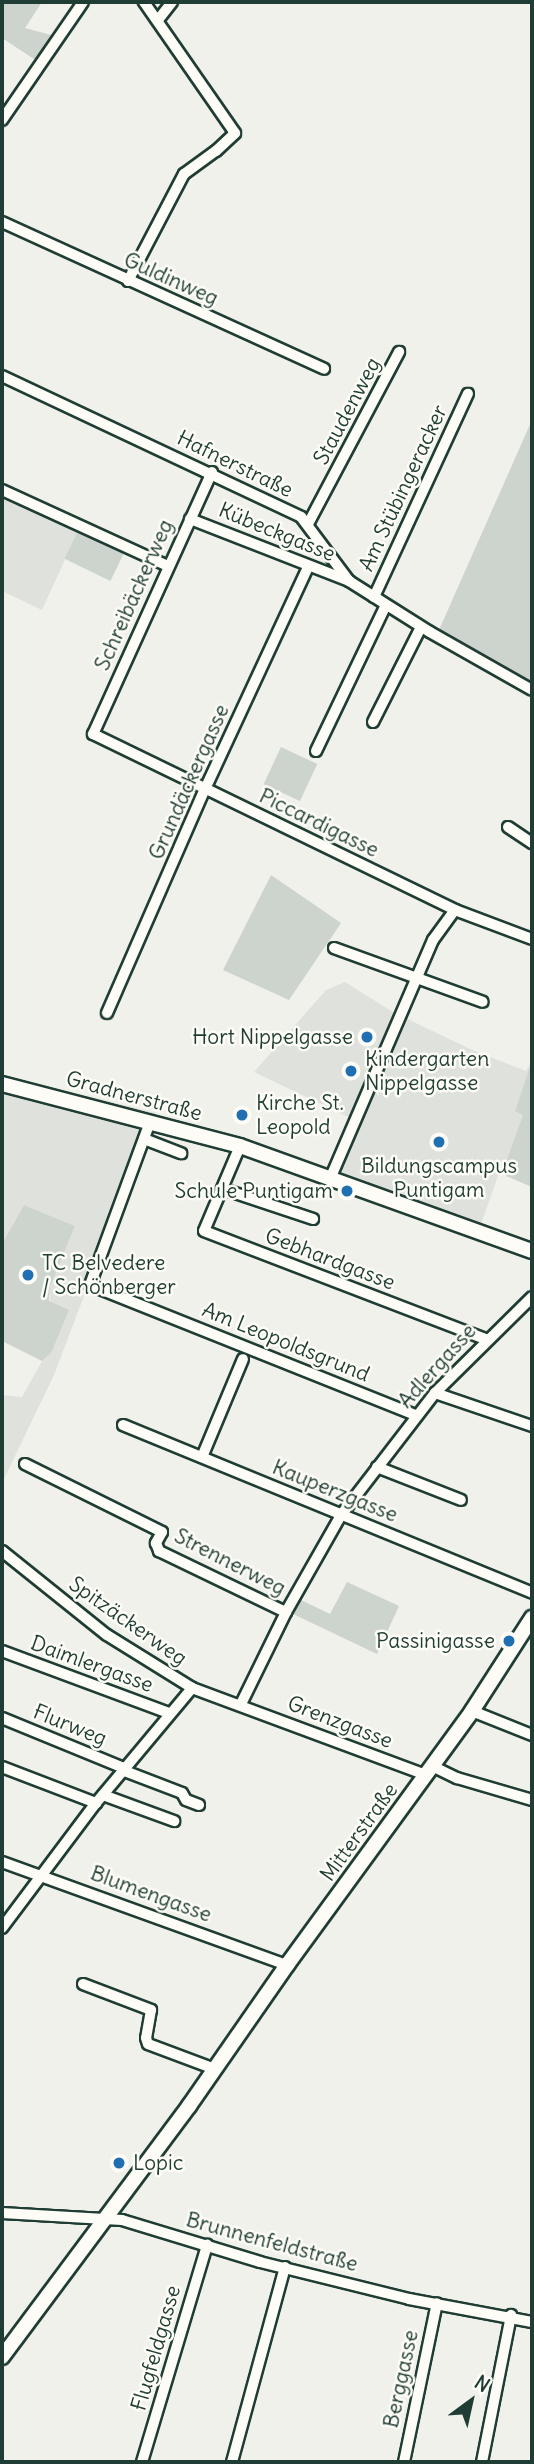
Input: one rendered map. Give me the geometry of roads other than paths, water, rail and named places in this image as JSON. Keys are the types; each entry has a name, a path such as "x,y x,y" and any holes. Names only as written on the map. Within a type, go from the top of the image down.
{"main road":[{"name":"Gradnerstraße","path":"2,1084 240,1146 532,1251"},
{"name":"Mitterstraße","path":"2,2357 109,2217 287,1965 526,1638 532,1618"}],"street":[{"path":"2,120 83,2"},
{"path":"128,281 184,174 235,133 144,2"},
{"path":"158,20 172,2"},
{"name":"Guldinweg","path":"2,222 324,369"},
{"name":"Staudenweg","path":"309,524 399,352"},
{"name":"Hafnerstraße","path":"2,376 212,472 301,517 309,524 349,581 421,627 532,690"},
{"name":"Am Stübingeracker","path":"374,597 468,394"},
{"name":"Schreibäckerweg","path":"93,734 212,472"},
{"path":"2,490 168,566"},
{"name":"Kübeckgasse","path":"190,519 308,568 349,581"},
{"name":"Grundäckergasse","path":"107,1013 205,789 308,568"},
{"path":"316,751 386,605"},
{"path":"373,722 421,627"},
{"name":"Piccardigasse","path":"93,734 455,910 532,939"},
{"path":"508,827 532,843"},
{"path":"330,1179 433,940 455,910"},
{"path":"334,948 483,1002"},
{"name":"Am Leopoldsgrund","path":"150,1122 90,1284 417,1416"},
{"path":"145,1139 181,1153"},
{"name":"Gebhardgasse","path":"240,1146 204,1231 486,1339"},
{"name":"Gebhardgasse","path":"223,1189 313,1219"},
{"name":"Adlergasse","path":"241,1704 286,1612 341,1515 435,1393 486,1339 532,1297"},
{"path":"201,1457 243,1359"},
{"path":"435,1393 532,1426"},
{"name":"Kauperzgasse","path":"123,1425 532,1593"},
{"name":"Strennerweg","path":"25,1464 162,1532 156,1543 159,1551 286,1612"},
{"path":"377,1468 461,1500"},
{"name":"Spitzäckerweg","path":"2,1551 107,1634 192,1688 241,1704"},
{"name":"Daimlergasse","path":"2,1651 169,1713"},
{"path":"2,1928 99,1799 192,1688"},
{"name":"Grenzgasse","path":"241,1704 429,1771 532,1800"},
{"path":"472,1711 532,1735"},
{"name":"Flurweg","path":"2,1718 182,1793 186,1800 199,1805"},
{"path":"2,1767 174,1821"},
{"name":"Blumengasse","path":"2,1862 287,1965"},
{"path":"83,1984 152,2010 146,2038 148,2044 215,2069"},
{"name":"Brunnenfeldstraße","path":"2,2213 97,2219 109,2217 285,2267 437,2303 511,2315 532,2322"},
{"name":"Flugfeldgasse","path":"142,2462 206,2245"},
{"path":"232,2462 285,2267"},
{"name":"Berggasse","path":"404,2462 437,2303"},
{"path":"482,2462 511,2315"}],"place":[{"name":"Hort Nippelgasse","path":"367,1037"},
{"name":"Kindergarten Nippelgasse","path":"351,1071"},
{"name":"Kirche St. Leopold","path":"242,1115"},
{"name":"Bildungscampus Puntigam","path":"439,1142"},
{"name":"Schule Puntigam","path":"347,1191"},
{"name":"TC Belvedere / Schönberger","path":"28,1275"},
{"name":"Passinigasse","path":"509,1641"},
{"name":"Lopic","path":"119,2163"}]}
